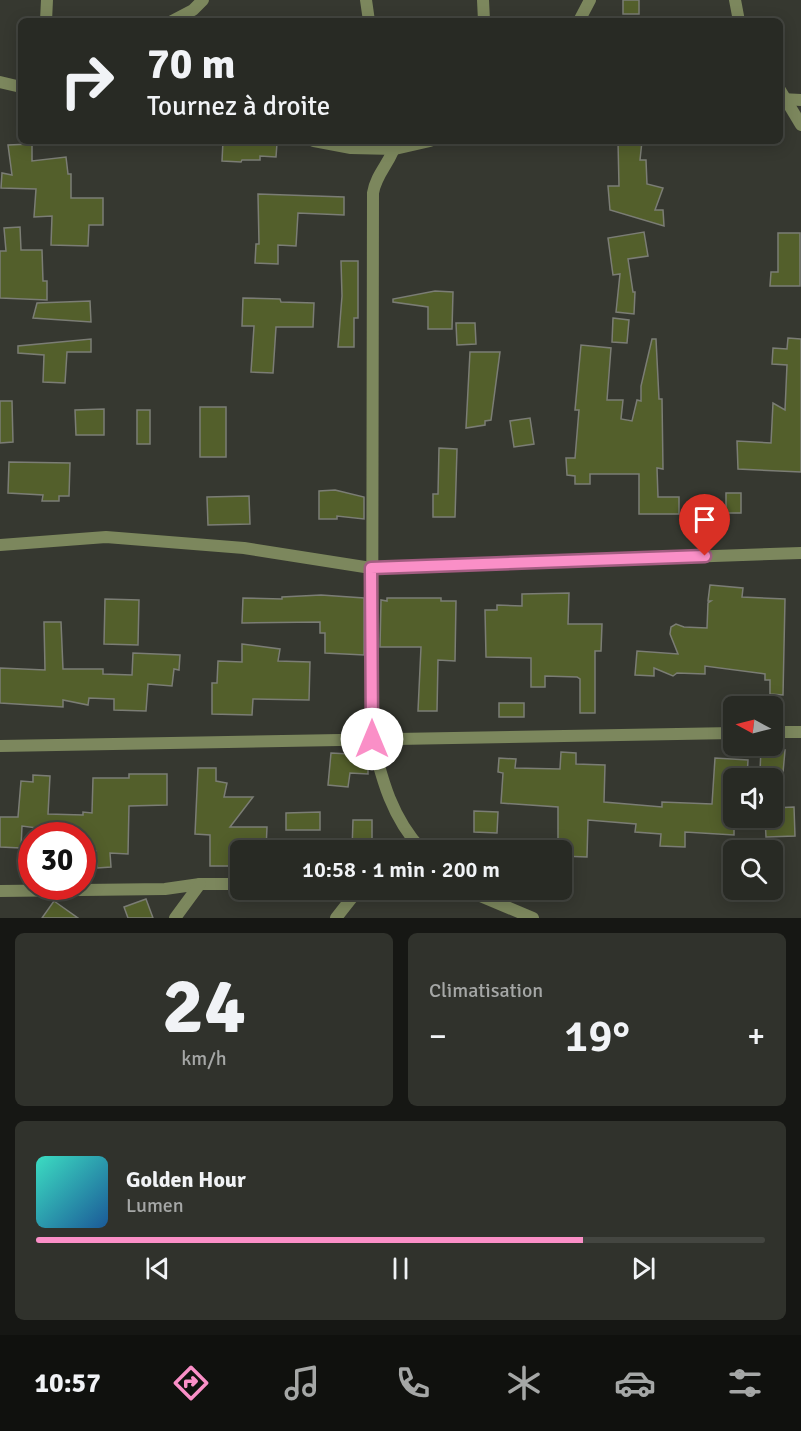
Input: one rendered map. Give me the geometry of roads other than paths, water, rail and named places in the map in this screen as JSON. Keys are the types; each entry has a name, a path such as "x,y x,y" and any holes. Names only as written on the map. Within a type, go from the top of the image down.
{"street":[{"path":"46,18 47,0"},
{"path":"178,18 193,10 203,0"},
{"path":"366,0 369,18"},
{"path":"483,0 484,18"},
{"path":"581,18 590,0"},
{"path":"735,0 738,18"},
{"path":"0,82 18,86"},
{"path":"783,96 801,100"},
{"path":"783,98 801,125"},
{"path":"330,144 351,148 396,145"},
{"path":"396,145 375,180 373,193 372,739 384,790 413,840"},
{"path":"0,546 106,537 244,548 371,568 801,553"},
{"path":"783,732 801,732"},
{"path":"0,746 723,733"},
{"path":"0,891 165,889 200,884 230,884"},
{"path":"175,918 200,884"},
{"path":"336,918 350,900"},
{"path":"490,900 533,918"}]}
